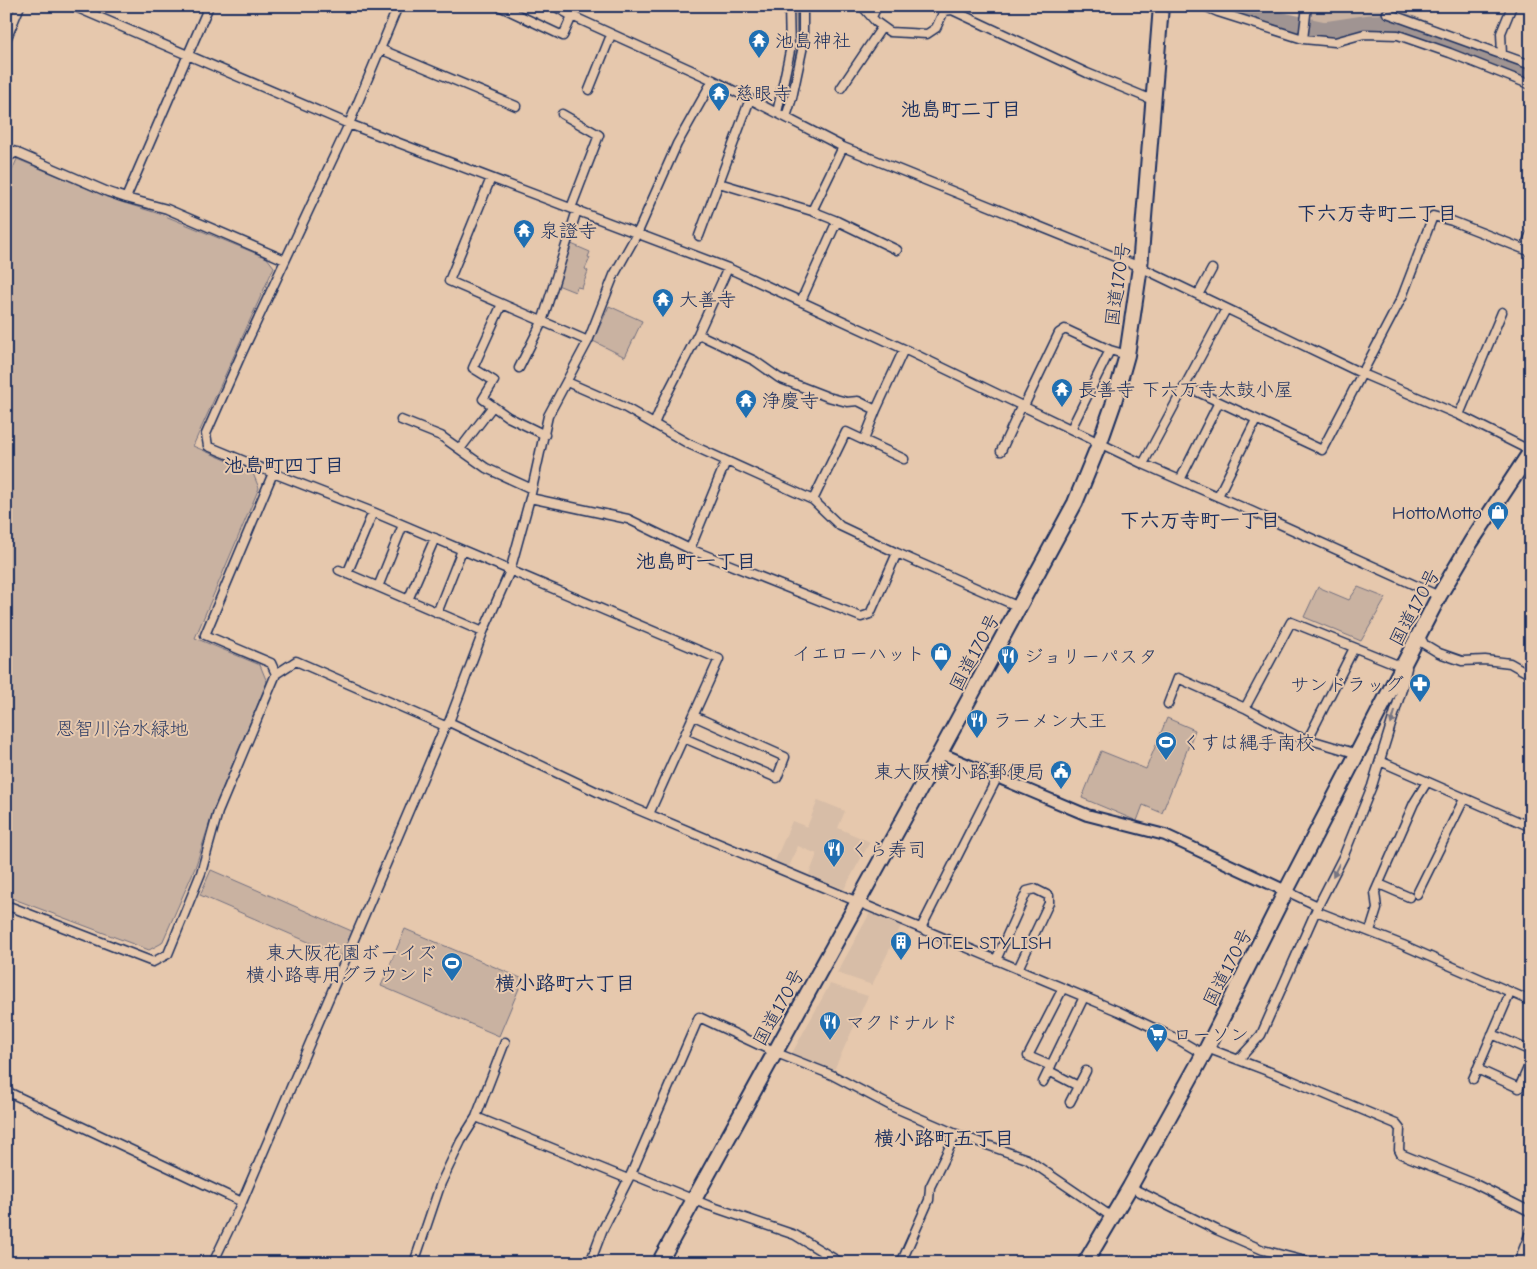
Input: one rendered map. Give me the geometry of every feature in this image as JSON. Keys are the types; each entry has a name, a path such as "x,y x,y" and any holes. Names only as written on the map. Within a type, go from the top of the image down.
{"highway":[{"name":"国道170号","path":"659,1263 1076,503 1100,442 1127,355 1140,267 1155,101 1161,6"},
{"name":"国道170号","path":"1085,1263 1130,1187 1205,1051 1439,596 1475,536 1531,451"}],"street":[{"path":"6,40 20,6"},
{"path":"74,6 349,124 638,232 728,268 904,349 1143,464 1439,596"},
{"path":"126,198 209,6"},
{"path":"398,6 349,124 206,434 208,446 373,512 719,659 649,814"},
{"path":"499,6 563,36 572,16"},
{"path":"554,6 611,35 713,80 843,147 1140,267 1363,374 1459,415 1531,451"},
{"path":"777,112 790,51 790,6"},
{"path":"786,117 803,46 803,6"},
{"path":"862,6 882,27 890,32 927,34 936,28 945,9 952,10 1087,73 1155,101"},
{"path":"872,17 877,6"},
{"path":"1204,6 1303,39 1335,42 1364,34 1398,35 1531,85"},
{"path":"1303,39 1307,6"},
{"path":"1502,55 1501,33 1512,6"},
{"path":"1387,13 1531,65"},
{"path":"841,88 882,27"},
{"path":"589,90 611,35"},
{"path":"380,49 516,106"},
{"path":"213,1263 242,1202 447,724 483,632 510,571 531,494 548,416 588,340 614,275 638,232 677,144 713,80"},
{"path":"699,236 750,99"},
{"path":"519,368 542,322 574,209 598,135 562,114"},
{"path":"812,211 843,147"},
{"path":"6,148 126,198 167,209 285,260"},
{"path":"6,158 17,152"},
{"path":"491,178 448,280 542,322 588,340"},
{"path":"719,182 812,211 897,250"},
{"path":"1184,386 1322,450 1402,297 1433,216 1452,221 1527,250 1531,233"},
{"path":"801,302 837,221"},
{"path":"654,424 728,268"},
{"path":"1198,296 1212,269"},
{"path":"502,304 473,368 494,382 483,399 520,424 545,434"},
{"path":"1143,464 1226,309"},
{"path":"1459,415 1502,312"},
{"path":"1001,451 1058,333 1065,329 1110,350 1127,355"},
{"path":"698,334 755,361 779,378 828,397 847,402 858,401 876,410"},
{"path":"864,440 904,349"},
{"path":"1071,429 1110,350"},
{"path":"567,382 624,407 689,444 813,500 840,526 897,554 1020,607"},
{"path":"1180,480 1219,402"},
{"path":"460,449 493,406"},
{"path":"401,420 441,436 476,462 531,494 628,519 690,549 861,617 870,614 897,554"},
{"path":"1218,496 1256,420"},
{"path":"813,500 846,432 904,460"},
{"path":"690,549 726,461"},
{"path":"273,472 205,635 272,663 276,674"},
{"path":"347,574 373,512"},
{"path":"378,587 403,525"},
{"path":"408,600 435,538"},
{"path":"437,612 462,550"},
{"path":"339,570 483,632"},
{"path":"1245,708 1291,622 1403,667"},
{"path":"1419,635 1424,644 1439,653 1462,661 1510,662 1531,675"},
{"path":"1308,739 1354,648"},
{"path":"1238,1060 1261,1035 1317,909 1344,855 1380,762 1402,689 1410,654"},
{"path":"7,908 153,962 168,954 201,873 218,812 276,674 296,661 447,724 610,798 1084,996 1205,1051 1238,1060 1286,1078 1396,1124 1400,1129 1398,1150 1401,1154 1473,1183 1531,1212"},
{"path":"1168,704 1178,678 1245,708 1297,736 1358,754"},
{"path":"684,738 777,778 785,757 694,716"},
{"path":"940,753 1087,815 1165,835 1286,891 1317,909 1531,1001"},
{"path":"1380,762 1531,827"},
{"path":"921,928 997,778"},
{"path":"1370,931 1376,909 1375,892 1414,803 1427,782"},
{"path":"1417,894 1464,799"},
{"path":"1379,884 1408,897"},
{"path":"996,960 1027,891 1035,889 1049,896 1049,903 1018,969"},
{"path":"1063,988 1028,1056 1078,1086"},
{"path":"1473,1079 1510,993"},
{"path":"1043,1082 1084,996"},
{"path":"590,1263 602,1230 629,1176 699,1017 774,1052 832,1075 891,1106 956,1134 1027,1159 1112,1217"},
{"path":"1492,1034 1531,1051"},
{"path":"414,1263 442,1183 461,1141 476,1118 505,1042"},
{"path":"1477,1069 1519,1088 1531,1061"},
{"path":"1070,1102 1086,1071"},
{"path":"6,1092 242,1202"},
{"path":"476,1118 738,1217 795,1235 841,1263"},
{"path":"901,1263 929,1200 930,1187 956,1134"},
{"path":"1130,1187 1262,1250 1313,1263"},
{"path":"1518,1263 1531,1230"}],"shaded area":[{"path":"818,800 845,811 838,828 870,842 844,889 809,875 817,854 798,846 789,867 775,861 792,821 807,827"},
{"path":"871,911 902,924 872,985 837,973"},
{"path":"830,984 868,996 833,1072 791,1055"}],"green space":[{"path":"1311,6 1384,6 1381,15 1317,25 1308,23"},
{"name":"恩智川治水緑地","path":"17,159 118,201 163,215 267,258 274,267 193,446 252,471 259,488 195,638 260,665 267,682 214,809 195,868 162,943 149,950 6,896 6,185"},
{"path":"569,243 590,252 588,257 590,258 585,269 588,271 582,288 577,287 575,292 555,284"},
{"path":"609,306 642,321 625,357 593,341"},
{"path":"1318,587 1349,600 1358,587 1386,598 1361,641 1304,617"},
{"name":"くすは縄手南校","path":"1167,718 1195,730 1162,813 1143,805 1137,821 1082,798 1101,751 1146,769"},
{"path":"211,870 354,932 343,957 200,895"},
{"name":"東大阪花園ボーイズ 横小路専用グラウンド","path":"405,929 523,979 499,1036 381,986"}],"waterway":[{"path":"785,105 798,50 797,6"},
{"path":"1226,6 1245,14 1325,31 1371,24 1406,23 1531,76"}],"place":[{"name":"池島神社","path":"759,59"},
{"name":"慈眼寺","path":"719,112"},
{"name":"泉證寺","path":"524,249"},
{"name":"大善寺","path":"663,318"},
{"name":"長善寺 下六万寺太鼓小屋","path":"1062,408"},
{"name":"浄慶寺","path":"746,419"},
{"name":"HottoMotto","path":"1498,531"},
{"name":"イエローハット","path":"941,672"},
{"name":"ジョリーパスタ","path":"1008,675"},
{"name":"サンドラッグ","path":"1420,703"},
{"name":"ラーメン大王","path":"977,739"},
{"name":"くすは縄手南校","path":"1166,761"},
{"name":"東大阪横小路郵便局","path":"1061,790"},
{"name":"くら寿司","path":"834,868"},
{"name":"HOTEL STYLISH","path":"901,961"},
{"name":"東大阪花園ボーイズ 横小路専用グラウンド","path":"452,982"},
{"name":"マクドナルド","path":"830,1041"},
{"name":"ローソン","path":"1157,1053"}],"district":[{"name":"池島町二丁目","path":"961,109"},
{"name":"下六万寺町二丁目","path":"1377,213"},
{"name":"池島町四丁目","path":"284,465"},
{"name":"下六万寺町一丁目","path":"1200,520"},
{"name":"池島町一丁目","path":"696,561"},
{"name":"横小路町六丁目","path":"565,983"},
{"name":"横小路町五丁目","path":"944,1138"}]}
